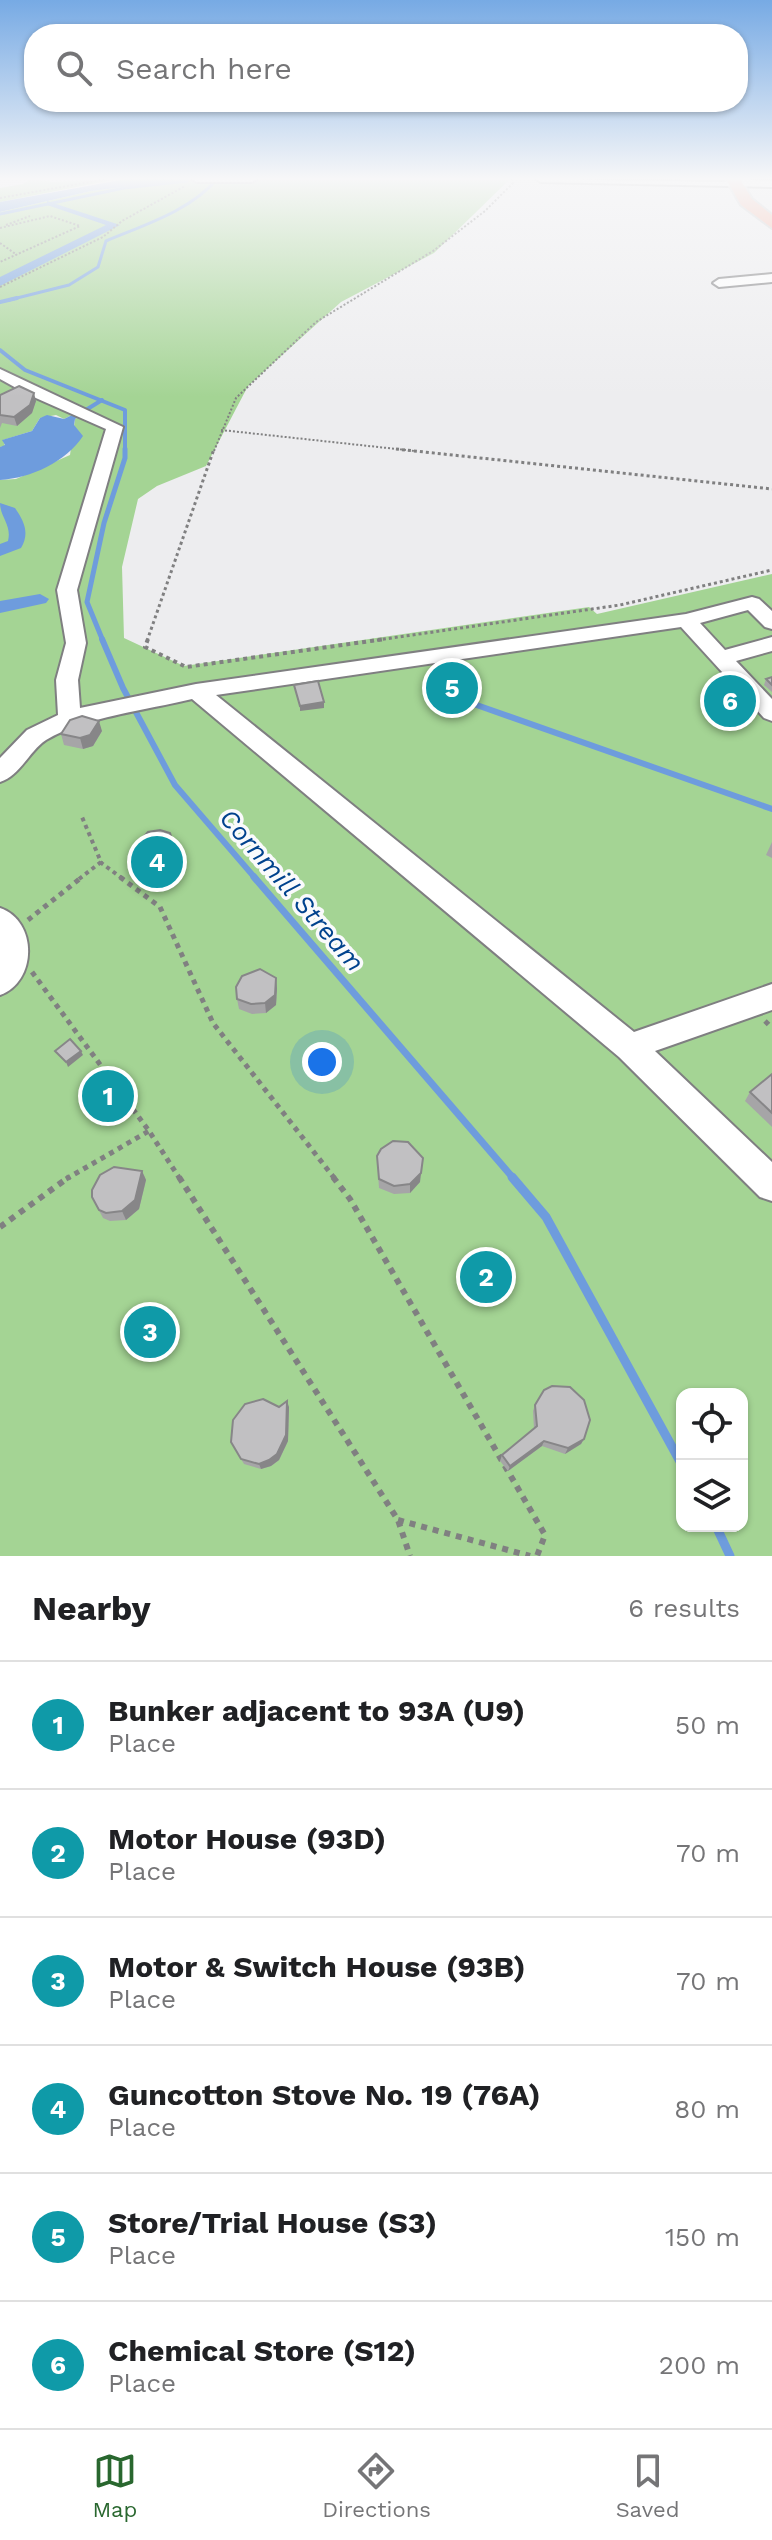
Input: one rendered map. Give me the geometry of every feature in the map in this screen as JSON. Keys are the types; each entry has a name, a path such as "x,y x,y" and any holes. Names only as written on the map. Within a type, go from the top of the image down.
{"street":[{"path":"719,283 772,278"},
{"path":"0,373 34,392 115,427 67,590 76,643 67,680 70,719"},
{"path":"0,773 35,736 70,719 196,691 686,620 752,603 772,623"},
{"path":"686,620 772,713"},
{"path":"720,658 772,644"},
{"path":"196,691 630,1047 772,1185"},
{"path":"6,926 7,974"},
{"path":"630,1047 772,997"}],"path":[{"path":"12,252 17,255"},
{"path":"0,262 24,252"},
{"path":"0,287 73,252"},
{"path":"432,252 316,322 236,398 221,430 145,647 186,667 620,605 772,570"},
{"path":"221,430 772,489"},
{"path":"82,817 100,862 160,907 213,1023 350,1199 545,1535 537,1556"},
{"path":"6,926 100,862"},
{"path":"7,974 33,972 149,1131 398,1520 410,1556"},
{"path":"0,1227 83,1167 149,1131"},
{"path":"398,1520 530,1556"}],"green space":[{"path":"0,252 435,252 341,302 248,386 206,466 157,486 138,499 122,567 124,638 184,666 589,607 597,614 772,574 772,1556 0,1556 0,480 16,479 70,455 75,419 82,415 78,412 64,419 56,415 40,418 32,431 3,440 5,446 0,447"}],"water":[{"path":"78,412 83,414 75,419 74,425 83,436 67,454 35,472 0,480 0,447 5,445 2,440 32,431 40,418 47,415 64,419"}],"building":[{"path":"19,386 34,393 30,405 14,417 0,415 0,395"},
{"path":"470,665 476,684 435,689 429,671 439,669 438,666"},
{"path":"318,681 324,702 300,706 294,685"},
{"path":"82,716 99,721 90,735 80,738 61,734 70,720"},
{"path":"160,830 170,833 174,846 161,857 138,857 137,844 148,832"},
{"path":"260,969 276,978 275,995 265,1003 251,1004 237,999 236,987 242,976"},
{"path":"70,1039 81,1051 66,1062 55,1051"},
{"path":"772,1074 772,1113 750,1092"},
{"path":"393,1141 408,1142 423,1158 421,1173 410,1184 394,1186 379,1179 377,1156"},
{"path":"114,1167 142,1171 135,1200 122,1211 106,1213 99,1210 92,1190 100,1175"},
{"path":"489,1260 500,1279 485,1287 474,1268"},
{"path":"158,1311 166,1328 138,1346 131,1328"},
{"path":"552,1386 570,1387 584,1400 590,1420 584,1439 568,1448 544,1441 510,1466 502,1455 537,1426 535,1405 544,1390"},
{"path":"263,1399 279,1407 287,1401 286,1435 277,1454 259,1464 241,1459 231,1442 233,1420 245,1404"}],"waterway":[{"path":"0,282 61,252"},
{"name":"Cornmill Stream","path":"17,298 69,285 98,267 103,252"},
{"name":"Cornmill Stream","path":"0,302 17,298"},
{"name":"Cornmill Stream","path":"9,300 17,298"},
{"name":"Cornmill Stream","path":"0,350 25,370 101,400"},
{"path":"81,413 101,400"},
{"name":"Cornmill Stream","path":"101,400 125,410 125,458 104,523 87,602 103,641"},
{"path":"0,508 9,511 18,531 15,544 0,551"},
{"path":"0,607 40,599"},
{"name":"Cornmill Stream","path":"102,639 123,688 175,785 256,879"},
{"path":"471,703 772,809"},
{"name":"Cornmill Stream","path":"254,877 514,1179"},
{"name":"Cornmill Stream","path":"512,1177 546,1217 679,1460"},
{"name":"Cornmill Stream","path":"719,1532 730,1556"}],"place":[{"name":"Store/Trial House (S3)","path":"452,688"},
{"name":"Chemical Store (S12)","path":"730,701"},
{"name":"Guncotton Stove No. 19 (76A)","path":"157,862"},
{"name":"Bunker adjacent to 93A (U9)","path":"108,1096"},
{"name":"Motor House (93D)","path":"486,1277"},
{"name":"Motor & Switch House (93B)","path":"150,1332"}]}
